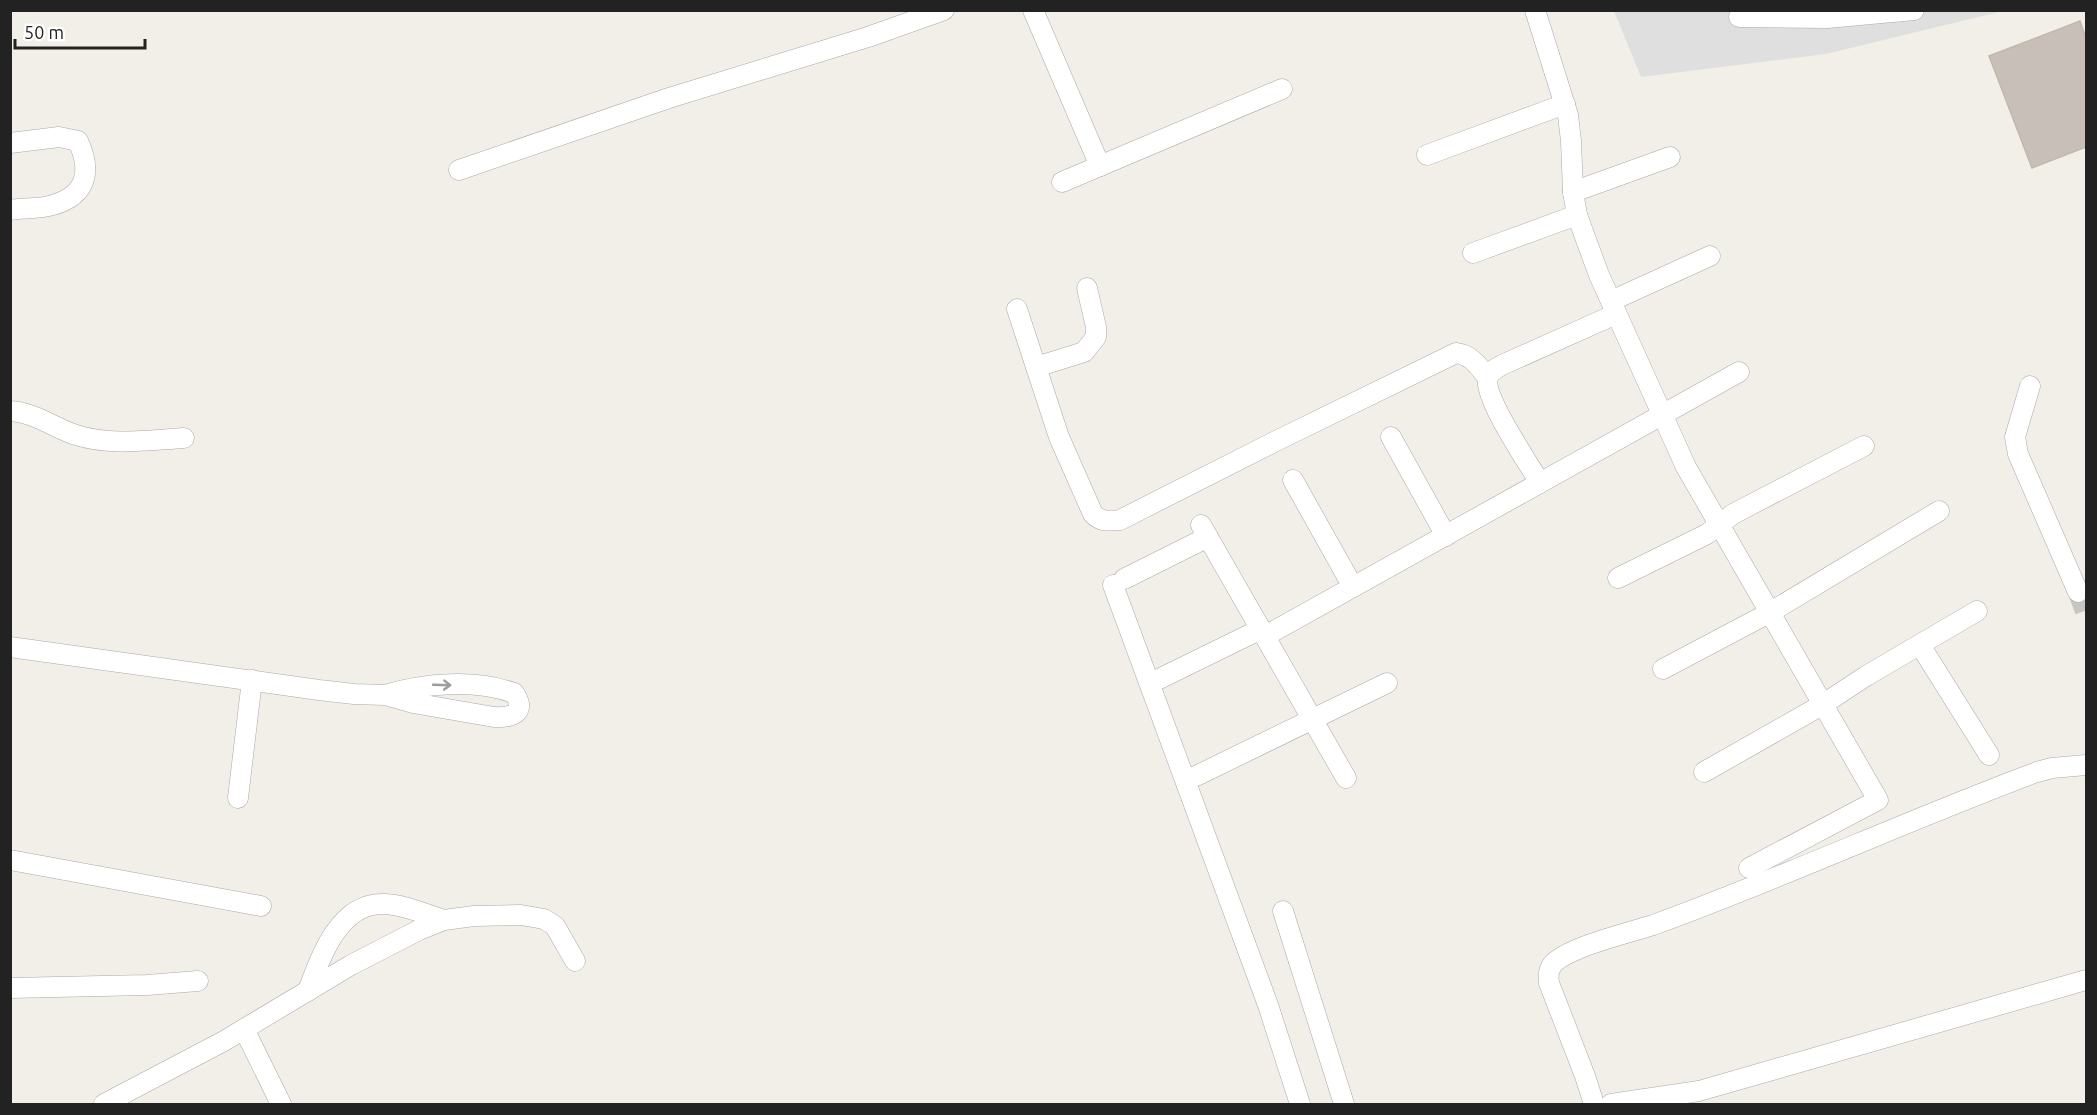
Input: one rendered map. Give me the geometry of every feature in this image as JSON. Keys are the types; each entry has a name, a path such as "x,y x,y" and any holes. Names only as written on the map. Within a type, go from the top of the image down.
{"street":[{"path":"459,170 669,98 868,37 944,10"},
{"path":"1033,10 1100,166"},
{"path":"1535,10 1565,104 1571,141 1573,192 1577,215 1613,308 1686,467 1878,800 1749,868"},
{"path":"1739,17 1827,18 1914,10"},
{"path":"1062,182 1282,89"},
{"path":"1427,155 1565,104"},
{"path":"10,143 59,137 78,141 84,153 87,175 82,186 70,197 53,205 10,210"},
{"path":"1573,192 1671,157"},
{"path":"1473,254 1577,215"},
{"path":"1488,378 1492,370 1710,256"},
{"path":"1036,367 1084,352 1096,337 1096,327 1087,288"},
{"path":"1017,309 1059,437 1093,514 1098,519 1120,520 1456,353 1464,354 1475,362 1488,378 1491,399 1540,483"},
{"path":"1159,679 1263,633 1353,587 1739,372"},
{"path":"2030,386 2015,437 2018,454 2078,592"},
{"path":"10,411 30,414 77,435 100,440 184,438"},
{"path":"1391,437 1446,536"},
{"path":"1618,578 1707,534 1733,514 1864,446"},
{"path":"1293,480 1353,587"},
{"path":"1663,669 1769,613 1939,512"},
{"path":"1300,1104 1268,1005 1119,582 1205,531 1346,778"},
{"path":"1704,771 1822,705 1977,611"},
{"path":"1920,645 1989,755"},
{"path":"10,647 354,694 385,695 413,703 494,717 506,717 515,714 519,709 519,700 514,693 486,686 434,684 409,687 385,695"},
{"path":"238,798 252,680"},
{"path":"1196,776 1387,683"},
{"path":"1594,1104 1549,983 1548,973 1552,965 1560,959 1580,949 1654,924 2037,772 2052,768 2086,765"},
{"path":"10,860 261,906"},
{"path":"308,991 320,956 330,939 349,916 365,906 384,903 444,920"},
{"path":"1283,912 1344,1104"},
{"path":"104,1104 130,1098 351,965 419,930 444,920 498,915 521,915 544,919 555,926 575,961"},
{"path":"1611,1104 1699,1091 2086,980"},
{"path":"10,988 147,985 198,981"},
{"path":"244,1029 281,1104"}],"shaded area":[{"path":"1614,11 2003,11 1826,54 1641,77"}],"building":[{"path":"2080,21 2086,38 2086,147 2032,168 1989,56"}],"tunnel":[{"path":"2078,592 2086,614"}]}
